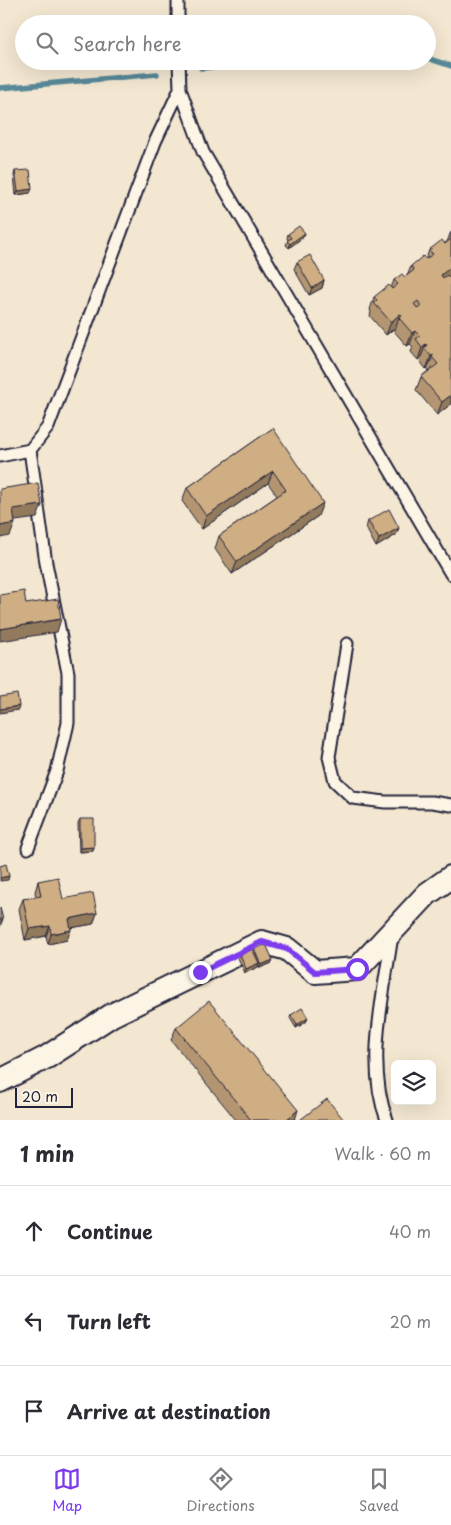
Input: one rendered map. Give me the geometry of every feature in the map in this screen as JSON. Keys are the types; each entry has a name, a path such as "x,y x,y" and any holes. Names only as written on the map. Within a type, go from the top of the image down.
{"street":[{"path":"0,1081 47,1057 112,1015 262,942 287,949 315,972 357,969 427,894 451,877"}],"lane":[{"path":"178,0 178,15"},
{"path":"179,70 180,89 203,152 451,574"},
{"path":"0,456 30,450 48,427 155,142 180,89"},
{"path":"28,848 58,771 68,723 68,673 46,563 30,450"},
{"path":"347,644 329,757 335,781 353,798 385,802 432,802 451,805"},
{"path":"387,1120 380,1103 376,1067 392,931"}],"building":[{"path":"30,170 32,189 18,191 15,171"},
{"path":"299,226 305,233 290,244 287,241 291,238 288,234"},
{"path":"451,239 451,267 441,275 443,278 447,275 451,279 451,395 442,402 421,377 438,364 432,357 434,354 431,356 424,348 427,346 426,344 422,347 416,339 420,336 415,331 412,333 399,318 402,315 400,314 391,322 374,303 377,300 374,297 389,285 392,289 398,284 394,280 402,274 405,277 414,270 411,266 423,256 426,259 433,254 429,250 442,240 445,244","holes":["418,301 421,306 418,309 414,304"]},
{"path":"310,255 324,280 312,288 297,262"},
{"path":"273,428 323,503 237,562 219,536 286,490 273,471 206,516 187,488"},
{"path":"38,483 42,505 13,509 15,523 0,526 0,489"},
{"path":"389,509 399,528 379,539 368,521"},
{"path":"24,591 26,604 58,599 61,619 0,629 0,595"},
{"path":"17,694 19,706 0,709 0,697"},
{"path":"80,819 94,819 94,847 80,848"},
{"path":"6,864 9,876 0,878 0,866"},
{"path":"58,877 63,899 93,893 97,913 69,919 71,930 51,934 50,926 29,929 23,899 41,896 38,881"},
{"path":"0,908 3,919 0,920"},
{"path":"266,944 273,960 261,965 254,949"},
{"path":"252,949 259,963 246,969 240,954"},
{"path":"209,1001 298,1110 286,1120 251,1120 176,1028"},
{"path":"302,1008 308,1018 297,1025 291,1015"},
{"path":"327,1099 344,1120 300,1120"}],"waterway":[{"path":"436,61 451,66"},
{"path":"0,88 157,74"}],"route":[{"path":"200,972 262,942 287,949 315,972 357,969"}]}
